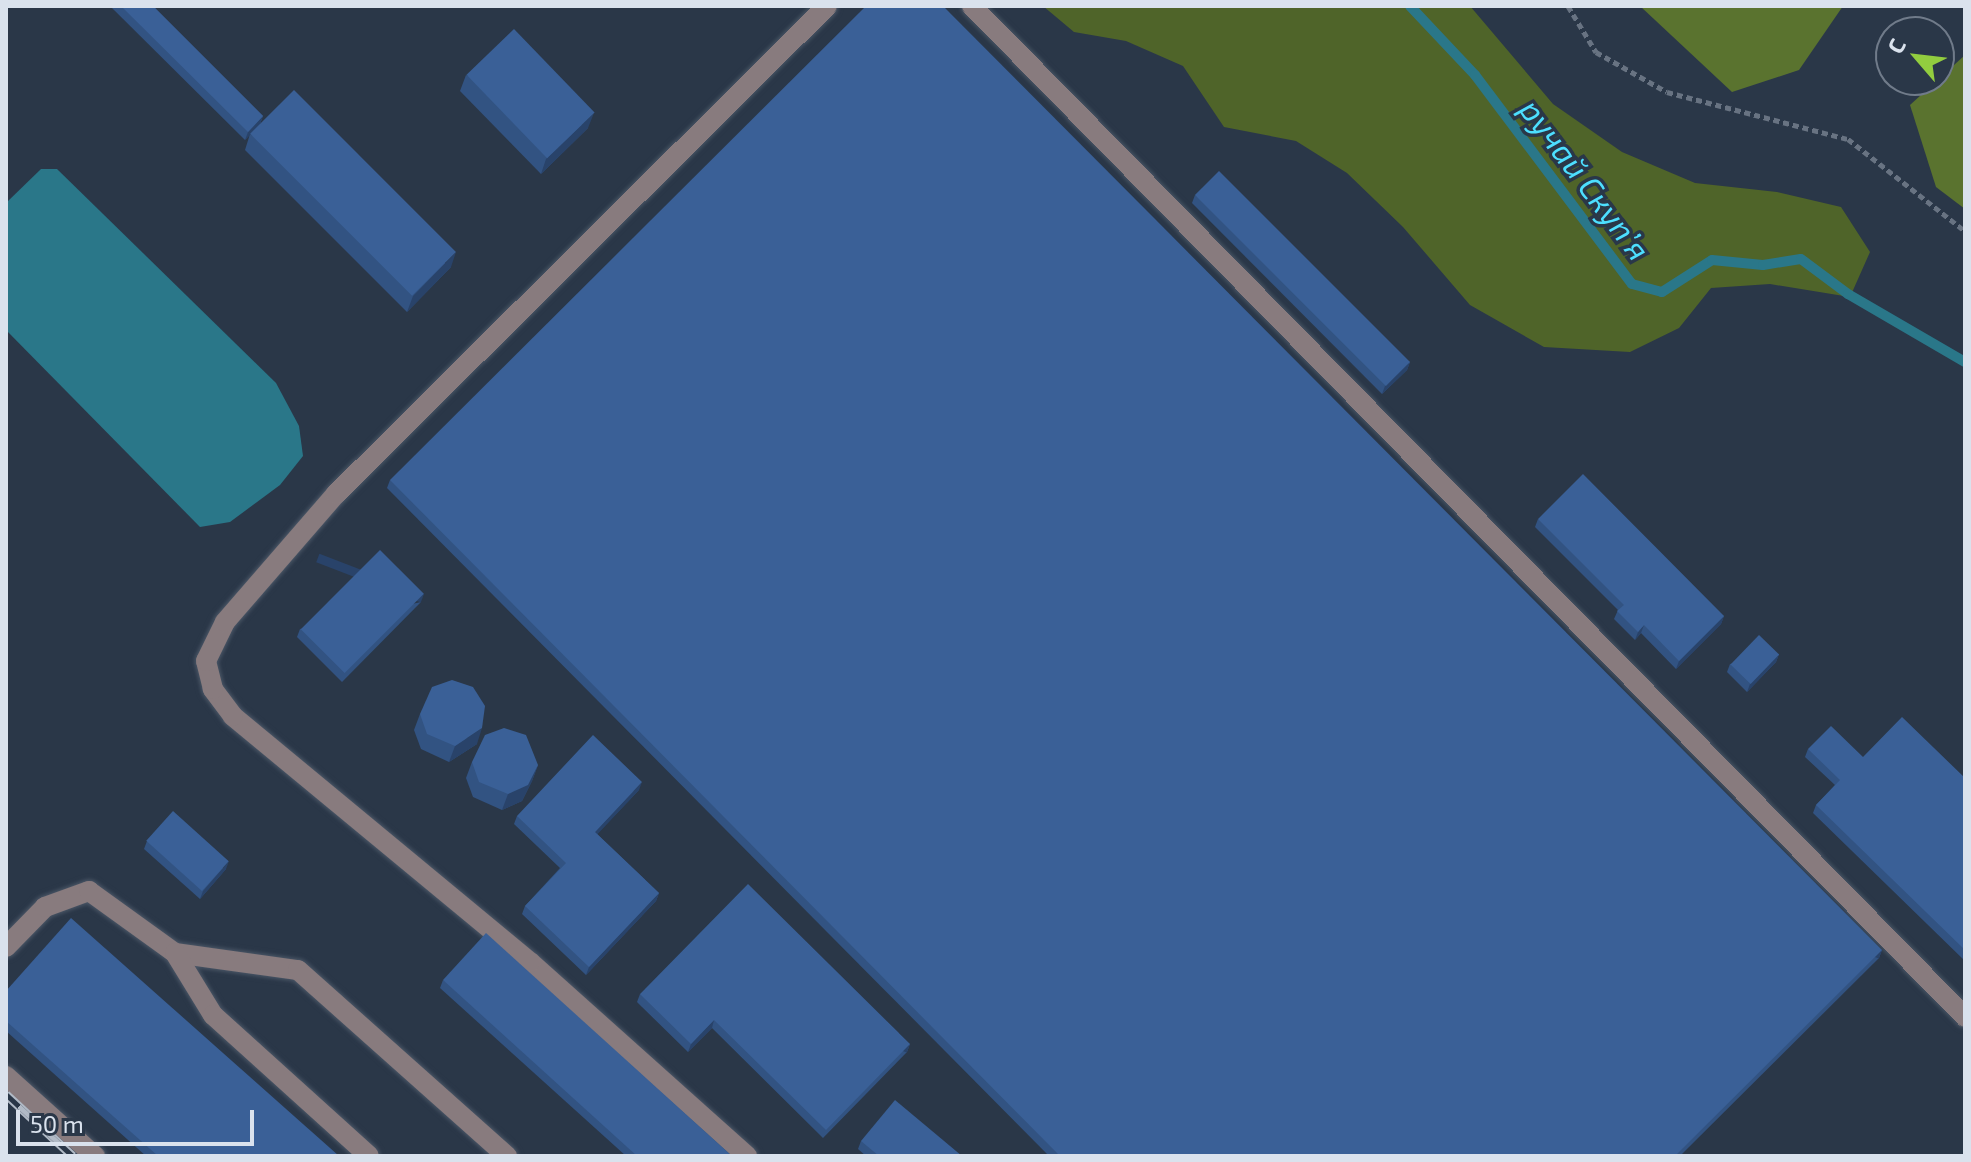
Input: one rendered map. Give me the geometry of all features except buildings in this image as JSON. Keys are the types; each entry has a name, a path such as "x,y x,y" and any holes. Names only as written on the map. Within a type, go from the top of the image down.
{"lane":[{"path":"747,1156 530,962 233,716 213,689 206,661 225,622 336,494 827,6"},
{"path":"972,6 1965,1017"},
{"path":"6,947 45,907 89,891 175,953 213,1015 369,1156"},
{"path":"175,953 298,970 507,1156"},
{"path":"6,1076 95,1156"}],"path":[{"path":"1568,6 1596,52 1608,59 1667,92 1848,139 1965,231"}],"green space":[{"path":"1043,6 1470,6 1553,104 1622,152 1695,183 1777,192 1841,207 1870,252 1850,297 1770,284 1711,288 1679,328 1630,352 1544,347 1470,305 1403,227 1347,173 1296,141 1224,127 1183,66 1126,41 1074,32"},
{"path":"1640,6 1843,6 1799,70 1732,92"},
{"path":"1965,55 1965,209 1936,187 1910,105 1920,96 1955,96 1955,64"}],"water":[{"path":"41,169 57,169 276,383 299,426 303,456 280,485 230,522 200,527 6,330 6,203"}],"waterway":[{"name":"ручай Скупʼя","path":"1410,6 1475,75 1632,284 1662,292 1712,260 1763,265 1801,259 1848,294 1965,362"}],"railway":[{"path":"6,1094 73,1156"}]}
